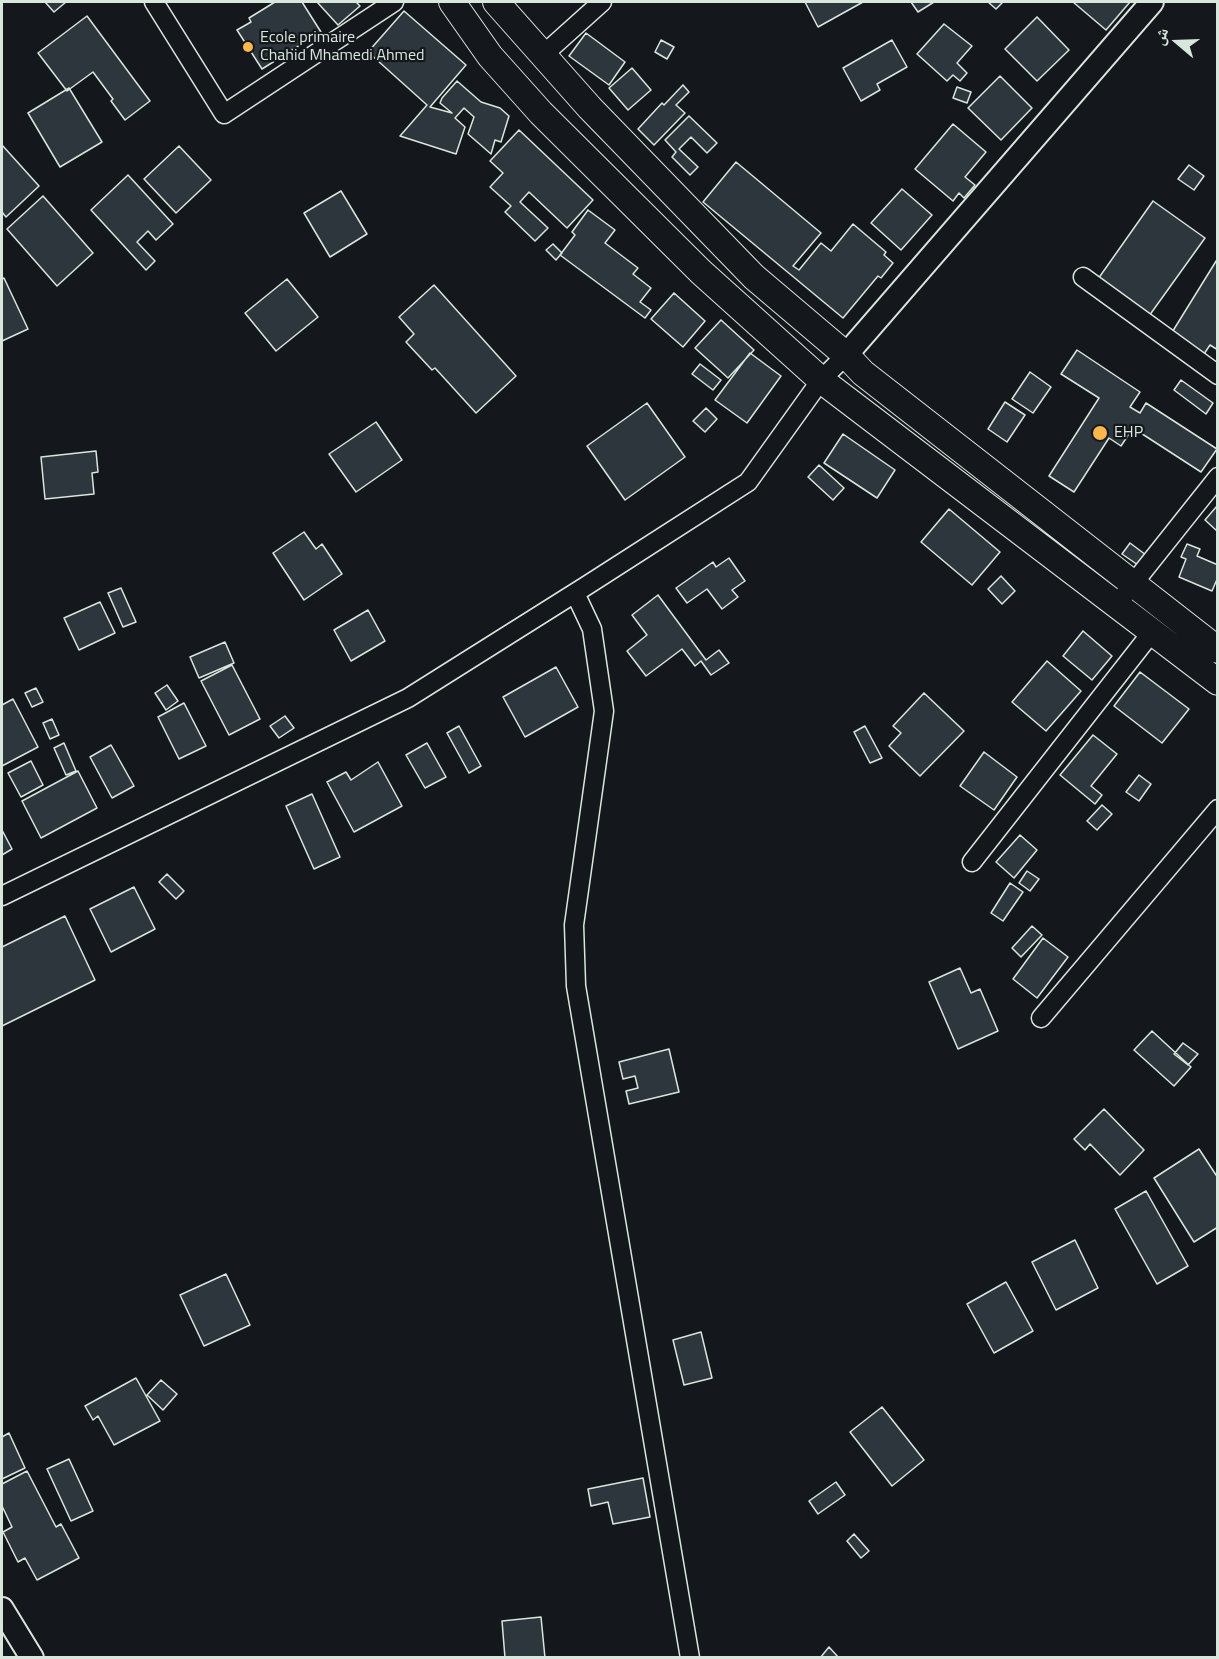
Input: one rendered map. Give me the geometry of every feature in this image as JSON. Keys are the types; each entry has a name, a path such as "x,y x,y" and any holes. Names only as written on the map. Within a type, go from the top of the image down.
{"main road":[{"path":"452,2 490,56 542,113 701,272 821,380 1218,682"},
{"path":"496,2 590,108 754,278 863,373 1218,650"}],"street":[{"path":"154,2 224,114 394,2"},
{"path":"543,55 602,2"},
{"path":"2,896 408,698 748,482 821,380 846,356 1152,2"},
{"path":"1083,277 1218,375"},
{"path":"1117,604 1218,477"},
{"path":"575,593 592,629 604,711 574,925 576,986 690,1658"},
{"path":"972,862 1152,632"},
{"path":"1041,1018 1218,809"},
{"path":"2,1609 32,1658"}],"building":[{"path":"45,2 66,2 54,12"},
{"path":"275,2 302,2 321,32 262,69 237,30 251,22 249,18"},
{"path":"317,2 356,2 360,6 338,25"},
{"path":"805,2 863,2 818,27"},
{"path":"911,2 934,2 918,12"},
{"path":"988,2 1003,2 996,9"},
{"path":"1073,2 1130,2 1106,30"},
{"path":"404,11 466,65 430,107 452,113 440,103 457,81 481,102 500,108 509,116 501,142 495,140 491,154 468,134 474,117 464,108 455,118 465,127 456,154 400,136 427,105 368,52"},
{"path":"87,16 150,101 125,120 93,72 67,91 38,53"},
{"path":"1037,17 1069,50 1037,81 1005,49"},
{"path":"944,24 972,46 957,63 967,73 960,81 953,75 947,81 917,54"},
{"path":"586,33 625,62 609,85 569,56"},
{"path":"661,40 674,47 667,59 655,52"},
{"path":"892,40 907,67 877,84 880,90 861,101 843,68"},
{"path":"632,68 651,90 628,110 609,88"},
{"path":"1000,76 1032,108 1001,140 968,108"},
{"path":"683,85 689,92 676,105 685,113 654,145 638,129 662,103 664,105"},
{"path":"957,87 971,92 967,103 953,98"},
{"path":"69,88 102,142 60,167 28,113"},
{"path":"689,116 717,143 707,153 691,137 679,149 698,167 690,175 672,157 676,152 665,140"},
{"path":"953,124 986,152 965,177 975,185 964,198 959,193 953,201 915,169"},
{"path":"519,130 593,200 567,228 529,192 520,202 548,228 535,241 505,212 511,206 490,187 503,173 490,161"},
{"path":"2,145 39,186 6,217 2,212"},
{"path":"179,146 211,180 176,213 144,179"},
{"path":"736,162 821,233 793,266 799,270 821,243 831,251 853,224 886,252 884,255 893,263 881,278 878,276 843,318 703,202"},
{"path":"1189,165 1204,176 1194,190 1178,179"},
{"path":"128,175 173,224 156,240 148,231 137,242 155,261 146,270 91,210"},
{"path":"902,189 932,215 901,250 871,223"},
{"path":"341,191 367,234 330,257 304,213"},
{"path":"43,196 93,253 57,286 7,229"},
{"path":"1153,201 1205,238 1149,316 1098,279"},
{"path":"588,210 615,230 605,243 638,268 633,274 651,288 640,302 651,310 645,318 560,255 575,235 572,232"},
{"path":"553,244 562,253 556,260 546,250"},
{"path":"1218,258 1218,350 1210,345 1204,354 1171,334"},
{"path":"4,278 28,329 2,341 2,279"},
{"path":"287,279 318,317 276,351 245,313"},
{"path":"434,285 516,376 476,413 435,368 432,370 406,342 414,334 399,317"},
{"path":"674,293 705,321 683,347 651,319"},
{"path":"721,320 754,350 728,378 695,348"},
{"path":"1077,350 1140,392 1130,407 1140,413 1146,403 1217,449 1201,472 1133,428 1121,446 1109,438 1074,492 1049,476 1099,398 1061,374"},
{"path":"750,353 781,376 747,423 715,400"},
{"path":"700,364 721,380 713,390 692,374"},
{"path":"1030,372 1051,387 1033,413 1012,399"},
{"path":"1181,380 1213,403 1206,414 1174,390"},
{"path":"1005,402 1025,415 1007,442 988,429"},
{"path":"647,403 685,457 625,500 587,446"},
{"path":"706,408 717,419 705,432 693,421"},
{"path":"376,422 402,460 356,492 329,454"},
{"path":"843,434 895,470 877,498 824,463"},
{"path":"96,451 98,472 92,473 94,494 45,499 41,457"},
{"path":"819,465 844,488 833,500 808,477"},
{"path":"1218,506 1217,531 1205,520"},
{"path":"949,509 1000,552 972,585 921,542"},
{"path":"304,532 316,549 322,544 342,574 304,600 273,553"},
{"path":"1130,543 1146,555 1138,565 1122,554"},
{"path":"1187,544 1200,549 1197,556 1218,565 1218,577 1212,591 1179,577 1186,559 1181,557"},
{"path":"729,558 745,581 732,590 738,597 722,609 707,589 687,603 676,588 713,562 716,567"},
{"path":"1001,576 1015,591 1002,604 988,589"},
{"path":"121,588 136,622 123,627 108,593"},
{"path":"658,595 706,660 719,650 729,663 711,675 701,661 695,666 682,649 646,676 627,651 647,635 632,615"},
{"path":"100,602 115,633 79,650 64,618"},
{"path":"368,610 385,641 351,661 334,630"},
{"path":"1083,631 1112,656 1092,680 1063,656"},
{"path":"225,642 234,663 199,678 190,657"},
{"path":"1047,661 1081,691 1046,731 1012,702"},
{"path":"232,665 260,719 229,735 201,681"},
{"path":"556,667 578,707 525,737 503,697"},
{"path":"1140,672 1189,709 1162,743 1114,706"},
{"path":"167,685 178,701 166,710 155,693"},
{"path":"36,688 43,702 32,707 25,693"},
{"path":"924,693 964,731 920,776 889,746 901,733 893,726"},
{"path":"13,699 38,747 2,766 2,705"},
{"path":"184,703 206,746 179,759 158,717"},
{"path":"285,716 294,728 279,738 270,726"},
{"path":"52,719 59,735 50,739 43,723"},
{"path":"459,726 481,766 469,773 447,733"},
{"path":"865,726 882,758 870,763 854,732"},
{"path":"1093,735 1117,754 1091,786 1102,795 1095,804 1060,775"},
{"path":"64,743 76,771 66,775 54,748"},
{"path":"427,743 446,777 425,788 406,755"},
{"path":"111,745 134,786 112,798 90,757"},
{"path":"984,752 1017,777 994,810 960,786"},
{"path":"31,761 43,785 21,797 8,773"},
{"path":"378,762 402,806 354,832 327,782 346,772 351,780"},
{"path":"78,771 97,808 41,838 22,801"},
{"path":"1139,775 1151,784 1139,801 1126,792"},
{"path":"312,794 340,857 314,869 286,806"},
{"path":"1102,805 1112,814 1097,830 1087,821"},
{"path":"2,830 12,849 2,855"},
{"path":"1020,835 1037,850 1014,878 996,862"},
{"path":"1027,871 1039,879 1030,891 1019,883"},
{"path":"167,874 184,891 176,899 159,882"},
{"path":"1010,883 1023,892 1003,921 991,913"},
{"path":"134,887 155,929 111,952 90,909"},
{"path":"65,916 95,980 2,1026 2,947"},
{"path":"1032,926 1042,935 1021,957 1012,948"},
{"path":"1043,938 1068,957 1037,998 1013,979"},
{"path":"960,968 971,993 980,989 998,1031 958,1049 929,982"},
{"path":"1152,1031 1191,1067 1174,1086 1134,1050"},
{"path":"1183,1043 1198,1054 1188,1065 1174,1054"},
{"path":"669,1049 679,1092 629,1104 626,1091 638,1088 635,1076 623,1079 619,1062"},
{"path":"1104,1109 1144,1150 1120,1175 1090,1144 1085,1150 1074,1139"},
{"path":"1199,1149 1218,1178 1218,1227 1194,1242 1154,1178"},
{"path":"1146,1191 1188,1266 1157,1284 1115,1209"},
{"path":"1075,1240 1098,1288 1056,1310 1032,1262"},
{"path":"226,1274 250,1325 204,1346 180,1295"},
{"path":"1006,1282 1033,1331 994,1353 967,1304"},
{"path":"701,1332 712,1378 684,1385 673,1340"},
{"path":"136,1378 160,1421 114,1445 98,1416 93,1420 85,1406"},
{"path":"161,1380 177,1394 163,1410 147,1395"},
{"path":"882,1407 924,1460 892,1486 850,1432"},
{"path":"9,1433 25,1468 2,1479 2,1437"},
{"path":"69,1459 93,1511 71,1521 47,1469"},
{"path":"27,1471 56,1527 61,1524 79,1558 37,1580 25,1558 18,1562 3,1532 12,1527 2,1506 2,1484"},
{"path":"643,1478 650,1517 613,1524 608,1502 591,1506 588,1489"},
{"path":"836,1482 845,1495 818,1514 809,1501"},
{"path":"854,1534 869,1551 861,1558 847,1541"},
{"path":"541,1617 545,1658 505,1658 502,1621"},
{"path":"829,1647 839,1658 820,1658"}],"place":[{"name":"Ecole primaire Chahid Mhamedi Ahmed","path":"248,47"},
{"name":"EHP","path":"1100,433"}]}
